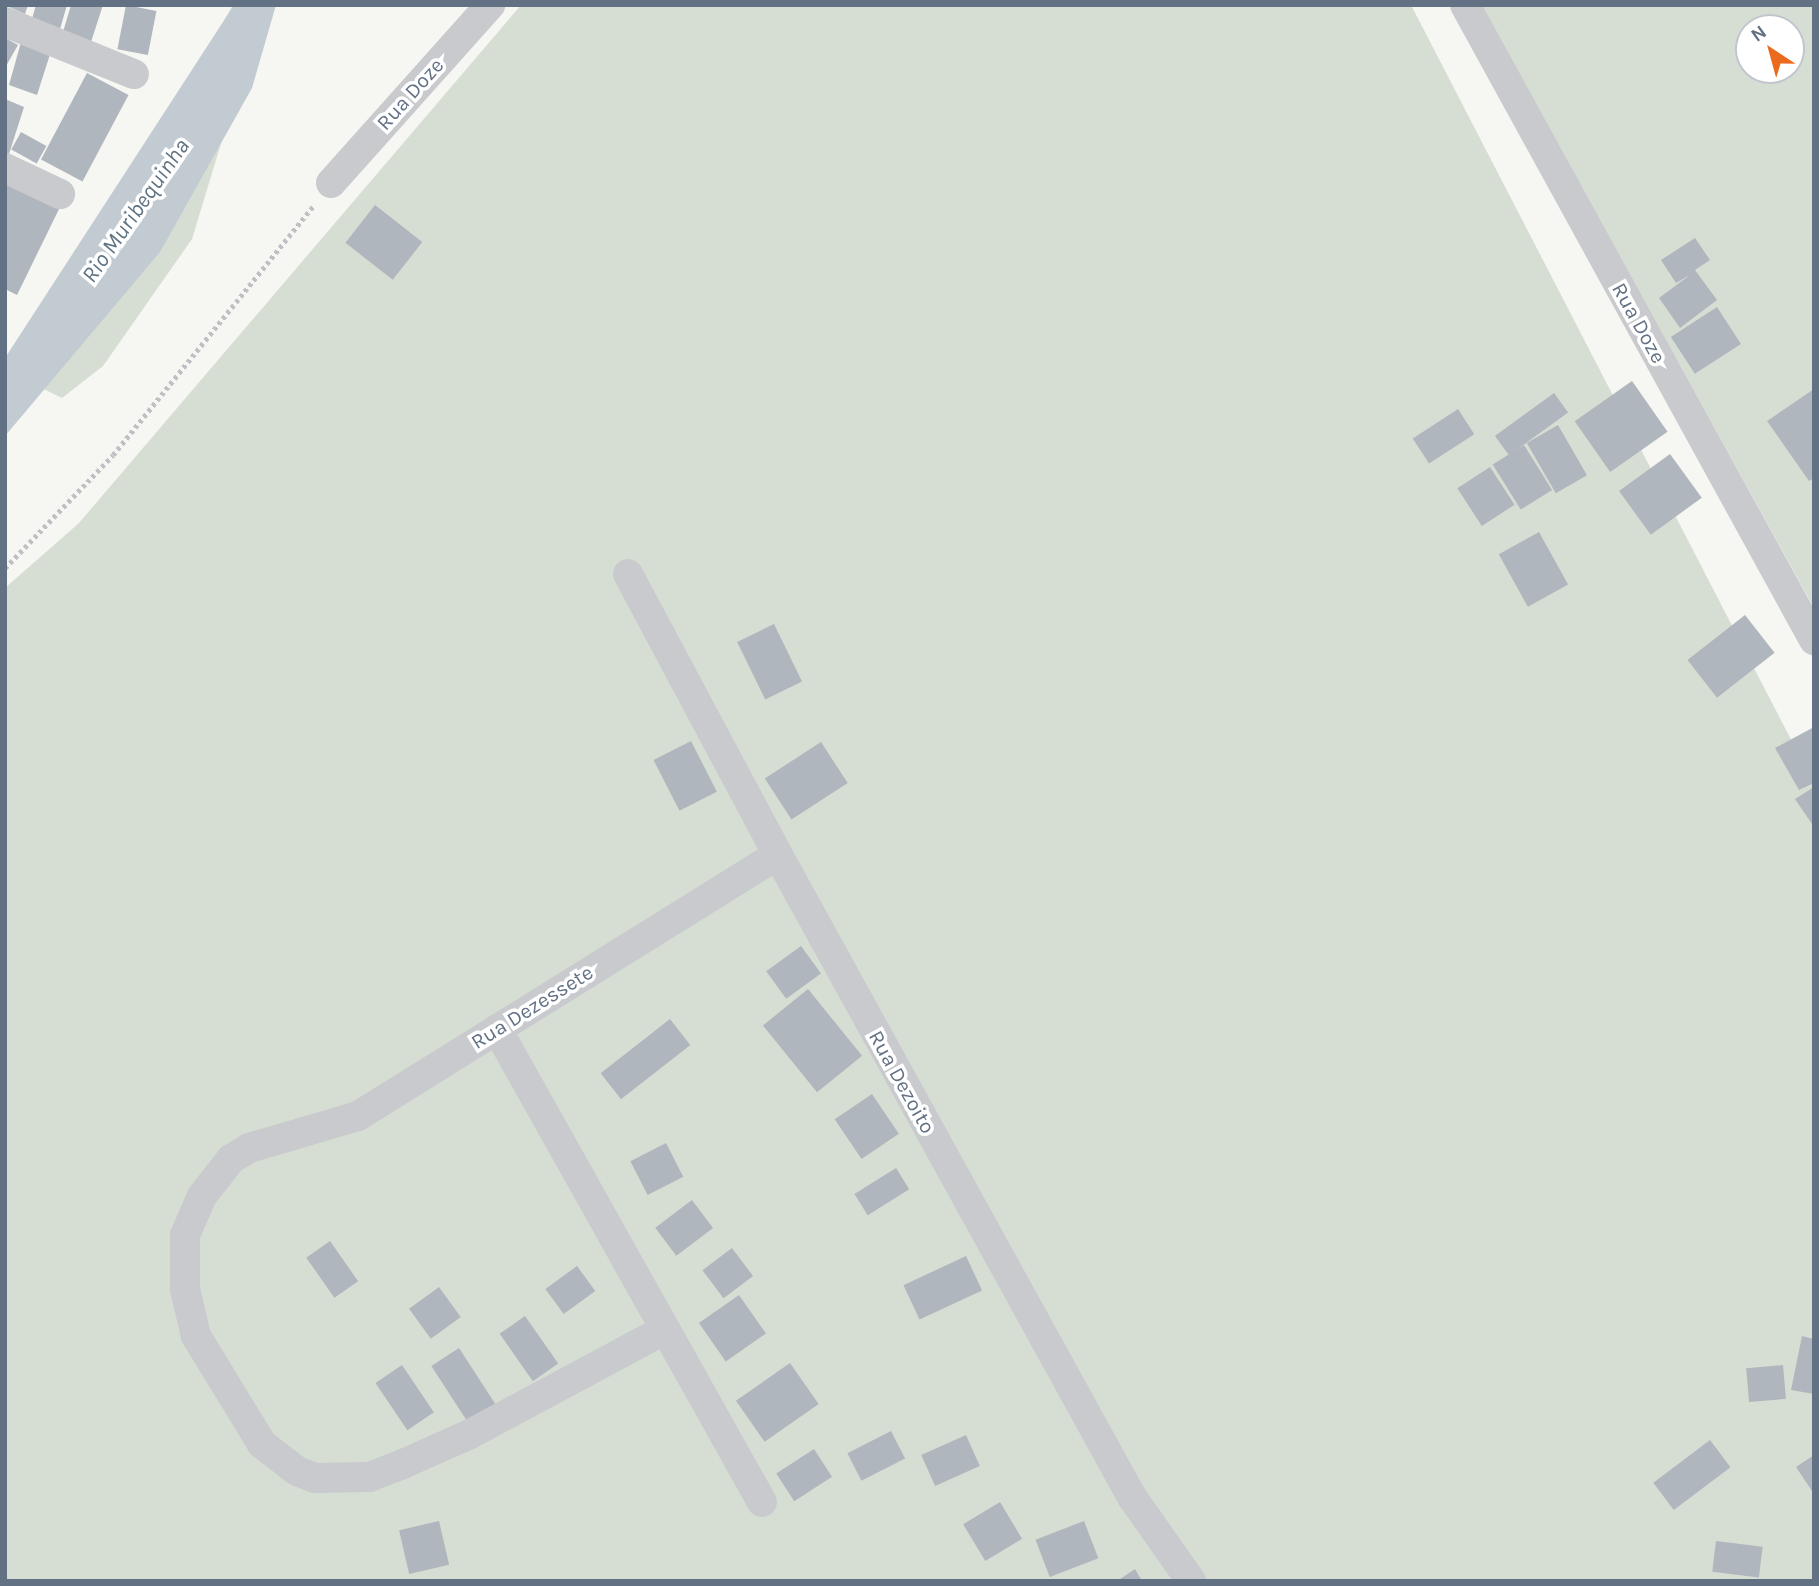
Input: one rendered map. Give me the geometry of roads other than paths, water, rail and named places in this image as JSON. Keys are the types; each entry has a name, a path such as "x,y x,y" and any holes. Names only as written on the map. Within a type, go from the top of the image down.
{"street":[{"name":"Rua Doze","path":"331,183 490,5"},
{"name":"Rua Doze","path":"1465,5 1814,640"},
{"path":"5,22 134,74"},
{"path":"5,168 60,194"},
{"name":"Rua Dezoito","path":"628,574 778,855 1132,1497 1191,1581"},
{"name":"Rua Dezessete","path":"664,1330 468,1435 369,1477 333,1480 297,1471 262,1444 233,1399 196,1336 185,1289 185,1236 202,1196 231,1159 278,1138 358,1116 778,855"},
{"path":"497,1029 762,1502"}],"water":[{"name":"Rio Muribequinha","path":"234,5 276,5 252,88 160,252 5,436 5,358"}]}
